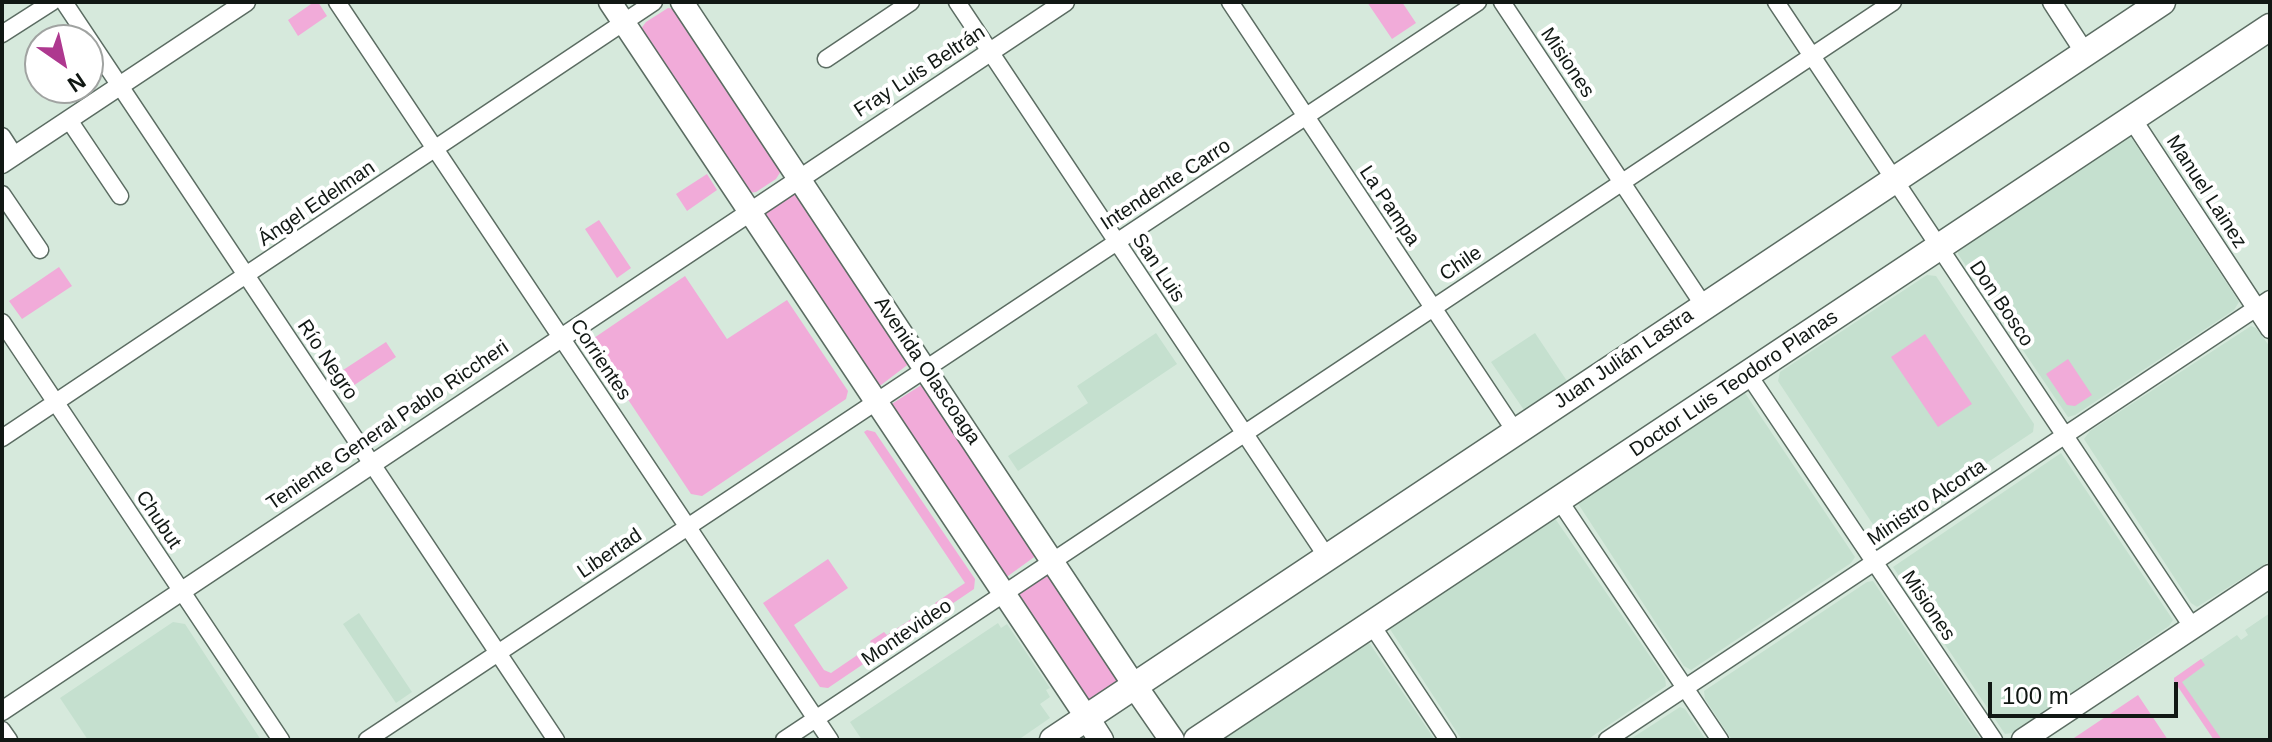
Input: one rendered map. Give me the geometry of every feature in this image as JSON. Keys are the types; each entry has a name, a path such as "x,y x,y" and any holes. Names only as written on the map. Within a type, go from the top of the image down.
{"highway":[{"name":"Juan Julián Lastra","path":"1053,740 2162,2"},
{"name":"Doctor Luis Teodoro Planas","path":"1197,740 2270,27"}],"main road":[{"path":"610,2 1101,740"},
{"name":"Avenida Olascoaga","path":"682,2 1172,740"},
{"path":"2023,740 2270,576"}],"street":[{"path":"2,34 52,2"},
{"name":"Río Negro","path":"64,2 556,740"},
{"path":"2,136 8,160 246,2"},
{"name":"Corrientes","path":"337,2 830,740"},
{"name":"Ángel Edelman","path":"2,438 654,2"},
{"path":"826,59 911,2"},
{"name":"San Luis","path":"957,2 1327,557"},
{"name":"Fray Luis Beltrán","path":"799,178 1065,2"},
{"name":"La Pampa","path":"1230,2 1515,431"},
{"name":"Intendente Carro","path":"875,401 1478,2"},
{"name":"Misiones","path":"1502,2 1704,306"},
{"name":"Don Bosco","path":"1776,2 2193,628"},
{"name":"Chile","path":"1052,560 1893,2"},
{"path":"2052,2 2085,53"},
{"name":"Manuel Lainez","path":"2132,119 2263,303 2270,329"},
{"path":"69,120 120,196"},
{"name":"Teniente General Pablo Riccheri","path":"2,711 799,178"},
{"path":"2,194 40,250"},
{"name":"Ministro Alcorta","path":"1607,740 2263,303"},
{"name":"Chubut","path":"2,322 281,740"},
{"name":"Misiones","path":"1748,374 1994,740"},
{"name":"Libertad","path":"367,740 875,401"},
{"path":"1559,500 1720,740"},
{"name":"Montevideo","path":"784,740 1052,560"},
{"path":"1371,624 1448,740"},
{"path":"2045,740 2059,718"},
{"path":"2,730 9,740"}],"shaded area":[{"path":"318,2 327,16 298,36 288,20"},
{"path":"1367,2 1402,2 1416,23 1392,39"},
{"path":"668,8 675,9 781,171 776,179 756,192 749,193 640,30 646,22"},
{"path":"2129,134 2239,302 2234,310 2068,417 1958,254 1958,246"},
{"path":"707,174 717,190 687,211 676,194"},
{"path":"795,193 910,363 881,385 876,386 763,214"},
{"path":"599,220 631,268 617,278 585,229"},
{"path":"59,267 72,286 22,319 9,301"},
{"path":"1927,275 1936,276 2034,424 2033,432 1885,531 1876,529 1778,381 1780,372"},
{"path":"685,276 727,339 787,300 848,391 846,399 702,496 691,494 593,347 594,338"},
{"path":"2251,326 2270,347 2270,561 2197,607 2191,603 2084,439 2090,431"},
{"path":"1156,333 1177,364 1018,471 1008,456 1088,403 1077,386"},
{"path":"1535,333 1567,381 1524,410 1491,362"},
{"path":"1925,334 1972,404 1938,427 1891,357"},
{"path":"386,342 396,357 347,390 337,374"},
{"path":"2068,359 2092,395 2075,406 2067,405 2046,374"},
{"path":"923,384 1037,555 1008,576 1003,578 890,405"},
{"path":"1743,390 1855,557 1851,563 1691,670 1684,666 1577,502"},
{"path":"864,432 875,432 975,579 974,589 828,688 820,687 763,603 828,559 848,588 794,625 824,670 831,673 872,645 870,641 884,632 887,635 919,614 922,618 937,608 935,603 965,583"},
{"path":"2061,453 2173,620 2169,626 2012,733 2005,734 1893,567"},
{"path":"1554,517 1665,678 1666,686 1587,740 1462,740 1388,626"},
{"path":"1048,574 1122,679 1089,702 1017,596"},
{"path":"1873,581 1981,740 1732,740 1705,699 1704,691 1867,582"},
{"path":"359,613 412,692 396,703 343,624"},
{"path":"2270,613 2270,740 2214,740 2174,678 2237,635 2241,640 2248,635 2245,630"},
{"path":"173,622 185,624 261,740 88,740 60,698"},
{"path":"998,623 1001,628 1007,624 1050,688 1046,690 1050,697 1040,704 1050,718 1018,740 862,740 850,722"},
{"path":"1365,642 1370,644 1435,740 1214,740"},
{"path":"2201,659 2205,665 2182,682 2222,740 2214,740 2174,681"},
{"path":"2138,695 2168,740 2071,740"},
{"path":"1680,707 1685,709 1706,740 1629,740"}]}
